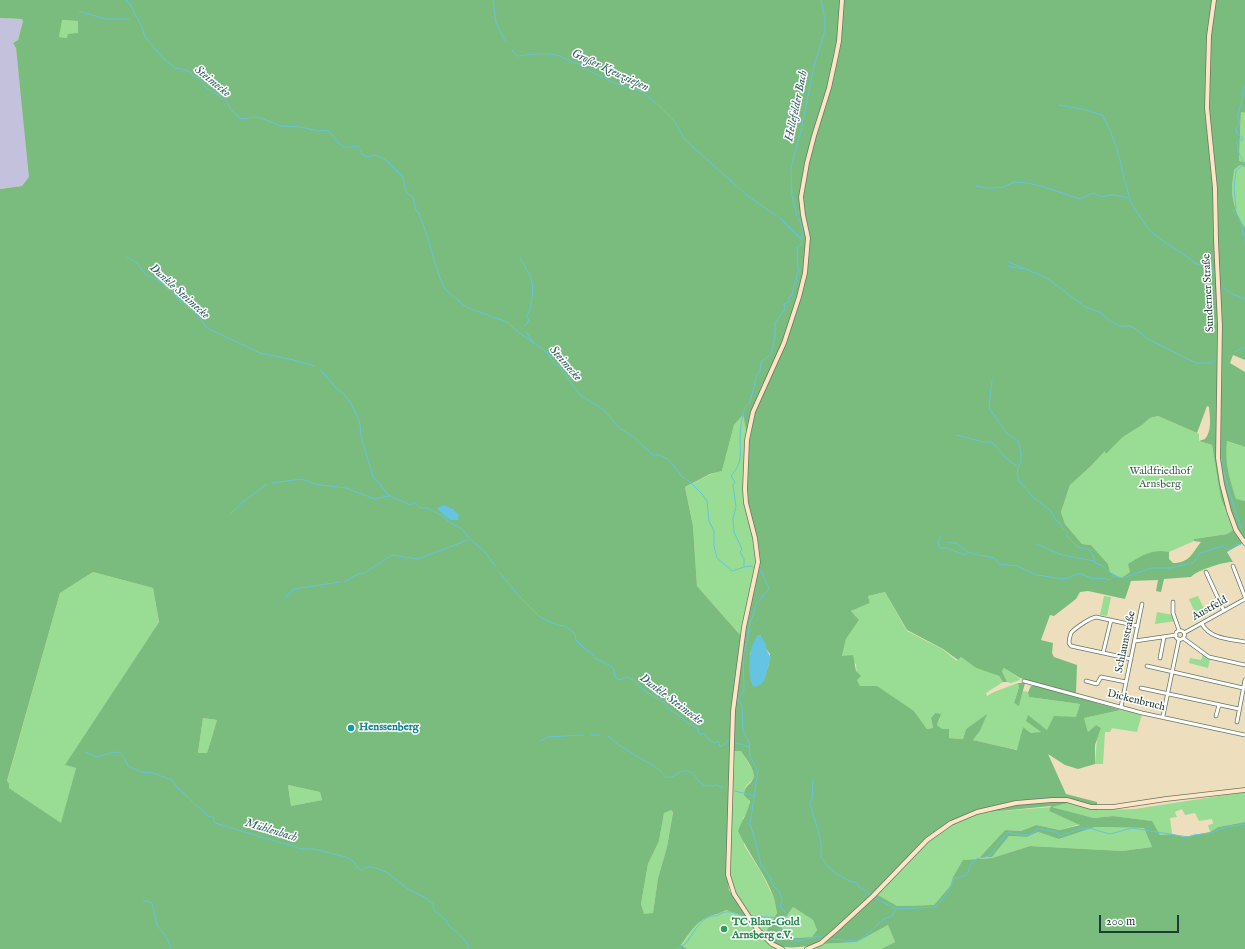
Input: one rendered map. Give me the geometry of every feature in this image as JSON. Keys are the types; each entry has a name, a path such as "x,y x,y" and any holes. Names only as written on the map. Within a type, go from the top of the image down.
{"main road":[{"path":"782,949 772,944 757,929 734,894 728,875 733,711 744,627 758,562 756,542 744,489 747,440 753,412 784,342 799,297 805,273 808,238 801,197 808,156 829,88 836,56 839,40 842,0"},
{"name":"Sunderner Straße","path":"1214,0 1209,36 1208,108 1215,188 1220,326 1218,458 1222,484 1229,511 1236,530 1245,543"},
{"path":"807,949 821,943 836,930 873,896 927,840 951,823 977,812 1016,803 1052,800 1067,800 1091,807 1113,807 1172,798 1245,790"}],"street":[{"path":"1233,566 1245,598"},
{"path":"1206,572 1224,612"},
{"name":"Austfeld","path":"1184,633 1224,612 1245,598"},
{"path":"1162,716 1181,638 1184,633 1179,630 1173,613 1173,602"},
{"name":"Schlaunstraße","path":"1121,707 1142,604"},
{"path":"1131,659 1071,646 1069,643 1070,636 1073,631 1093,618 1098,617 1138,626"},
{"path":"1103,652 1111,620"},
{"path":"1202,624 1206,631 1214,635 1245,642"},
{"path":"1176,635 1176,632 1179,630"},
{"path":"1135,641 1176,635 1209,657 1245,665"},
{"path":"1160,658 1164,637"},
{"path":"1147,666 1243,688"},
{"path":"1086,681 1096,684 1101,677 1126,682"},
{"path":"1236,722 1245,680"},
{"name":"Dickenbruch","path":"1024,681 1142,713 1245,734"},
{"path":"1141,688 1239,709"},
{"path":"1216,716 1219,705"}],"shaded area":[{"path":"0,18 22,19 23,21 18,40 13,43 16,48 30,177 22,186 0,189"}],"green space":[{"path":"0,0 1245,0 1245,113 1241,112 1239,161 1245,162 1245,167 1240,165 1234,170 1232,188 1236,209 1245,227 1245,360 1233,355 1230,363 1245,372 1245,447 1227,441 1226,456 1228,470 1236,499 1245,501 1245,539 1241,544 1227,552 1233,562 1210,567 1191,577 1164,579 1161,592 1156,591 1158,580 1131,581 1125,599 1088,591 1080,592 1076,599 1054,616 1050,615 1041,640 1053,643 1052,653 1054,657 1077,665 1076,694 1020,678 1004,668 1002,671 1007,682 1003,682 999,676 976,668 961,657 958,660 943,649 907,630 885,592 868,596 870,603 851,611 859,620 846,639 842,656 853,655 856,671 861,676 857,680 860,686 877,686 914,711 927,729 933,728 931,718 935,713 941,714 937,725 942,729 949,729 949,738 963,739 966,729 987,714 980,731 973,740 1017,750 1023,727 1031,733 1041,732 1026,721 1028,715 1047,730 1054,716 1076,717 1080,704 1029,697 1028,692 1031,686 1035,685 1121,710 1084,718 1088,732 1096,725 1101,728 1095,745 1095,764 1078,769 1065,765 1048,754 1066,794 1097,802 1097,810 1068,803 1052,807 1094,818 1113,816 1152,821 1160,835 1172,834 1184,837 1210,832 1218,827 1245,822 1245,949 881,949 895,942 888,925 857,942 822,944 876,894 897,906 934,905 950,886 953,877 963,860 992,858 1030,846 1122,851 1152,847 1144,828 1095,827 1059,839 1038,832 1027,837 1009,836 992,857 980,857 1005,830 1021,831 1036,825 1060,830 1080,825 1049,811 1051,806 979,813 952,824 929,841 821,943 810,946 782,947 775,945 764,935 777,913 774,898 771,889 738,831 750,801 744,795 745,791 754,776 750,765 741,751 733,751 733,730 743,637 760,559 748,501 746,479 748,440 743,415 734,425 722,471 710,474 685,487 693,526 697,586 741,636 730,731 727,875 729,890 747,918 726,910 703,919 681,945 687,949 0,949 0,189 22,186 29,177 16,48 13,43 18,40 23,21 22,19 0,18","holes":["62,20 78,21 78,33 68,34 67,38 59,37","1207,406 1209,407 1209,432 1205,439 1199,441 1212,445 1221,498 1233,530 1227,534 1194,539 1194,541 1201,542 1190,557 1179,563 1173,563 1169,559 1169,552 1158,551 1147,554 1128,564 1130,572 1121,578 1110,572 1108,564 1091,545 1082,544 1065,524 1061,512 1070,485 1105,451 1105,453 1107,453 1123,437 1150,418 1158,416 1197,433","93,572 153,588 159,622 65,765 76,768 61,823 9,788 7,781 60,593","760,635 766,649 770,654 768,668 750,677 750,654","203,718 217,720 207,753 198,753","288,785 320,792 322,800 291,806","671,810 673,812 667,847 658,878 653,913 644,914 641,904 648,864 659,841 664,813","793,907 813,920 817,930 812,937 792,938 780,926"]},
{"path":"61,20 78,21 78,34 67,38 59,37"},
{"path":"1241,112 1245,113 1245,162 1239,161"},
{"path":"1240,165 1245,167 1245,227 1237,214 1232,193 1234,170"},
{"path":"743,415 748,440 748,501 760,559 741,636 697,586 693,526 685,487 707,476 722,471 734,425"},
{"name":"Waldfriedhof Arnsberg","path":"1158,416 1199,434 1199,441 1212,445 1224,507 1233,530 1227,534 1194,539 1194,541 1169,552 1152,552 1121,578 1110,572 1108,564 1091,545 1082,544 1065,524 1061,512 1070,485 1106,450 1107,453 1123,437 1150,418"},
{"path":"1226,441 1245,447 1245,501 1236,500 1227,463"},
{"path":"93,572 153,588 159,622 66,765 76,768 62,824 9,788 7,782 60,593"},
{"path":"885,592 907,631 942,649 957,661 961,657 976,668 999,676 1003,682 986,693 987,696 1018,683 1019,687 1014,703 1019,705 1023,691 1028,692 1029,697 1080,704 1076,718 1047,730 1028,716 1027,721 1042,733 1031,733 1023,727 1018,750 973,740 980,731 986,715 966,729 963,739 949,738 937,725 940,718 935,713 931,718 933,728 927,729 914,711 860,686 857,680 856,664 842,656 846,639 859,620 851,611 870,603 868,596"},
{"path":"1104,596 1111,597 1107,616 1100,615"},
{"path":"1198,596 1206,613 1197,618 1189,599"},
{"path":"1157,612 1173,615 1175,621 1155,624"},
{"path":"1203,654 1210,659 1208,668 1189,663 1190,658 1201,660"},
{"path":"1004,668 1020,680 1011,683 1007,682 1002,671"},
{"path":"1018,683 1025,683 1019,706 1014,703 1019,687"},
{"path":"1121,710 1142,714 1137,732 1112,728 1110,732 1105,732 1103,764 1095,764 1097,739 1101,728 1096,725 1088,732 1084,718"},
{"path":"203,718 217,720 207,753 198,753"},
{"path":"733,751 741,751 754,772 753,779 745,787 750,803 743,818 744,845 761,872 774,898 777,913 764,935 757,928 735,894 729,875"},
{"path":"288,785 320,792 322,800 291,806"},
{"path":"1245,792 1245,822 1218,827 1210,832 1208,825 1213,824 1212,819 1199,821 1195,813 1185,815 1182,809 1175,812 1177,817 1170,818 1172,834 1160,835 1151,821 1113,816 1094,818 1052,807 1049,811 1081,824 1060,830 1036,825 1021,831 1005,830 980,857 992,857 1009,836 1027,837 1038,832 1059,839 1095,827 1144,828 1152,847 1122,851 1030,846 992,858 964,860 953,877 950,886 934,905 897,906 874,894 929,841 952,824 979,813 1051,807 1068,803 1097,810 1135,809"},
{"path":"670,810 673,811 667,847 658,878 653,914 644,915 641,904 648,864 659,841 664,812"},
{"path":"793,907 813,920 817,930 812,937 792,938 780,926"},
{"name":"TC Blau-Gold Arnsberg e.V.","path":"726,910 747,918 756,930 778,949 687,949 681,946 699,923 708,917"},
{"name":"TC Blau-Gold Arnsberg e.V.","path":"888,925 895,942 881,949 813,949 822,944 857,942"}],"water":[{"path":"444,505 453,509 459,515 458,520 450,520 437,509"},
{"path":"758,635 760,635 766,644 766,649 771,658 764,680 759,686 754,687 750,675 750,654 752,646"}],"waterway":[{"name":"Steimecke","path":"126,0 130,4 142,27 145,37 163,58 176,69 179,68 190,72 193,76 199,78 206,88 226,100 231,110 241,119 258,117 281,126 301,127 318,131 328,130 342,146 359,146"},
{"name":"Großer Kreuzsiepen","path":"493,0 496,23 505,41"},
{"name":"Hellefelder Bach","path":"797,216 792,195 791,167 801,131 814,66 825,30 825,20 821,0"},
{"path":"79,11 105,19 129,19"},
{"name":"Großer Kreuzsiepen","path":"512,50 517,56 542,54 559,56 573,63 580,64 583,68 617,84 643,92 675,122 685,140 748,196 777,216"},
{"path":"1245,85 1237,117 1239,123 1236,129 1237,133 1243,138 1242,140 1237,141 1237,145 1244,164 1236,171 1234,188 1236,209 1233,211 1239,218 1242,224 1242,234 1245,235"},
{"path":"1059,105 1086,110 1102,115 1116,146 1131,203 1148,229 1160,239 1192,260 1194,263 1211,268 1214,273"},
{"name":"Steimecke","path":"361,150 362,154 366,157 375,155 386,160 403,177 406,192 413,197 416,210 419,213 428,238 435,264 443,286 447,291 466,307 507,322 545,351 554,364 559,366 580,395 604,410 619,428 634,437 653,455 659,455 668,459 680,475 690,482 707,501 709,521 714,531 714,546 717,558 732,571 744,567"},
{"path":"976,186 995,188 1003,187 1014,182 1027,183 1080,199 1093,193 1103,197 1115,195 1129,198"},
{"name":"Großer Kreuzsiepen","path":"780,218 801,239"},
{"name":"Hellefelder Bach","path":"754,568 751,566 744,567 744,559 740,552 742,549 734,532 733,519 736,507 733,485 735,482 731,476 735,471 740,458 740,430 745,407 750,402 757,375 760,371 761,362 771,354 775,337 775,323 785,309 784,304 789,302 789,297 792,295 794,285 797,281 796,276 799,270 797,262 797,247 801,245 802,235 802,228 798,218"},
{"name":"Dunkle Steimecke","path":"127,257 136,262 147,276 158,280 200,318 207,328 260,353 314,366"},
{"path":"520,257 533,285 530,307 526,316 529,320 525,326"},
{"path":"1009,262 1047,278 1085,307 1100,312 1111,322 1120,326 1130,326 1148,339 1196,363 1211,363 1218,358"},
{"path":"1008,266 1023,269"},
{"path":"1224,288 1232,294 1245,299"},
{"name":"Steimecke","path":"526,332 533,342"},
{"path":"1235,352 1245,347"},
{"name":"Dunkle Steimecke","path":"321,371 336,388 344,394 356,413 373,477 384,490 390,496 410,505 414,502 421,508 427,508 441,515 449,522 462,529 470,539 485,552 496,567"},
{"path":"992,380 989,408 1007,433 1018,441 1021,453 1021,462 1018,467 1017,474 1019,481 1034,498 1050,510 1056,520 1067,532 1067,536 1078,547 1090,550 1097,564 1102,565 1114,576 1123,578 1151,568 1170,568 1193,563 1200,553"},
{"path":"957,435 993,443 1005,457 1017,466"},
{"path":"1220,435 1222,466 1241,528"},
{"path":"272,483 302,479 321,485 346,488 375,499 389,496"},
{"path":"231,513 267,484"},
{"path":"941,536 938,543 940,548 947,548 964,555 967,553"},
{"path":"344,582 358,574 364,573 392,555 418,559 468,540"},
{"path":"947,542 956,543 968,552 994,558 999,564 1017,566 1037,575 1064,579 1077,574 1082,574 1093,579 1103,578 1110,580 1113,577"},
{"path":"1201,553 1222,546 1229,550 1236,544 1239,545 1243,543"},
{"path":"1036,544 1062,555 1094,561"},
{"name":"Hellefelder Bach","path":"760,570 769,589 756,604 750,622 747,643 743,655 744,690 738,699 742,706 743,731 749,742 750,757 758,771 750,824 761,865 770,877 774,887 779,891 782,899 780,906 786,913 785,916 781,918 779,927 783,939 799,941 818,936 821,937"},
{"name":"Dunkle Steimecke","path":"499,572 519,596 540,617 557,625 565,626 572,631 575,634 576,640 585,649 595,658 614,669 615,676 618,680 627,677 633,680 645,691 665,703 667,708 690,725 698,728 698,732 701,735 704,733 707,738 715,743 718,741 720,746 729,740"},
{"path":"285,598 294,589 340,582"},
{"path":"540,741 548,737 583,735"},
{"path":"591,735 600,735"},
{"path":"608,736 617,744 656,767 666,777 669,778 681,772 687,771 691,772 704,785 716,785 724,788"},
{"name":"Dunkle Steimecke","path":"736,743 749,747"},
{"name":"Mühlenbach","path":"85,752 97,757 114,752 120,753 128,766 141,772 153,773 172,780 177,787 208,816 213,817 215,823 302,849 314,849 346,857 362,870 366,867 373,867 386,872 408,889 426,898 433,904 434,910 446,920 449,926 467,943 469,949"},
{"path":"813,779 810,804 820,836 821,857 830,869 849,881 857,883 859,887 871,895"},
{"path":"735,791 755,796"},
{"name":"Hellefelder Bach","path":"831,939 857,941 884,919 892,916 896,909 936,907 949,890 954,878 965,876 970,866 976,859 992,854 999,842 1008,832 1028,835 1038,829 1056,832 1060,836 1079,829 1089,828 1110,834 1132,828 1188,837 1211,833 1229,826 1245,824"},
{"path":"875,898 896,909"},
{"path":"143,901 152,903 157,925 167,938 171,949"},
{"path":"677,949 687,942 699,924 707,918 717,916 725,912 732,912 748,919"},
{"path":"752,916 781,918"}],"place":[{"name":"Henssenberg","path":"351,728"},
{"name":"TC Blau-Gold Arnsberg e.V.","path":"724,929"}]}
